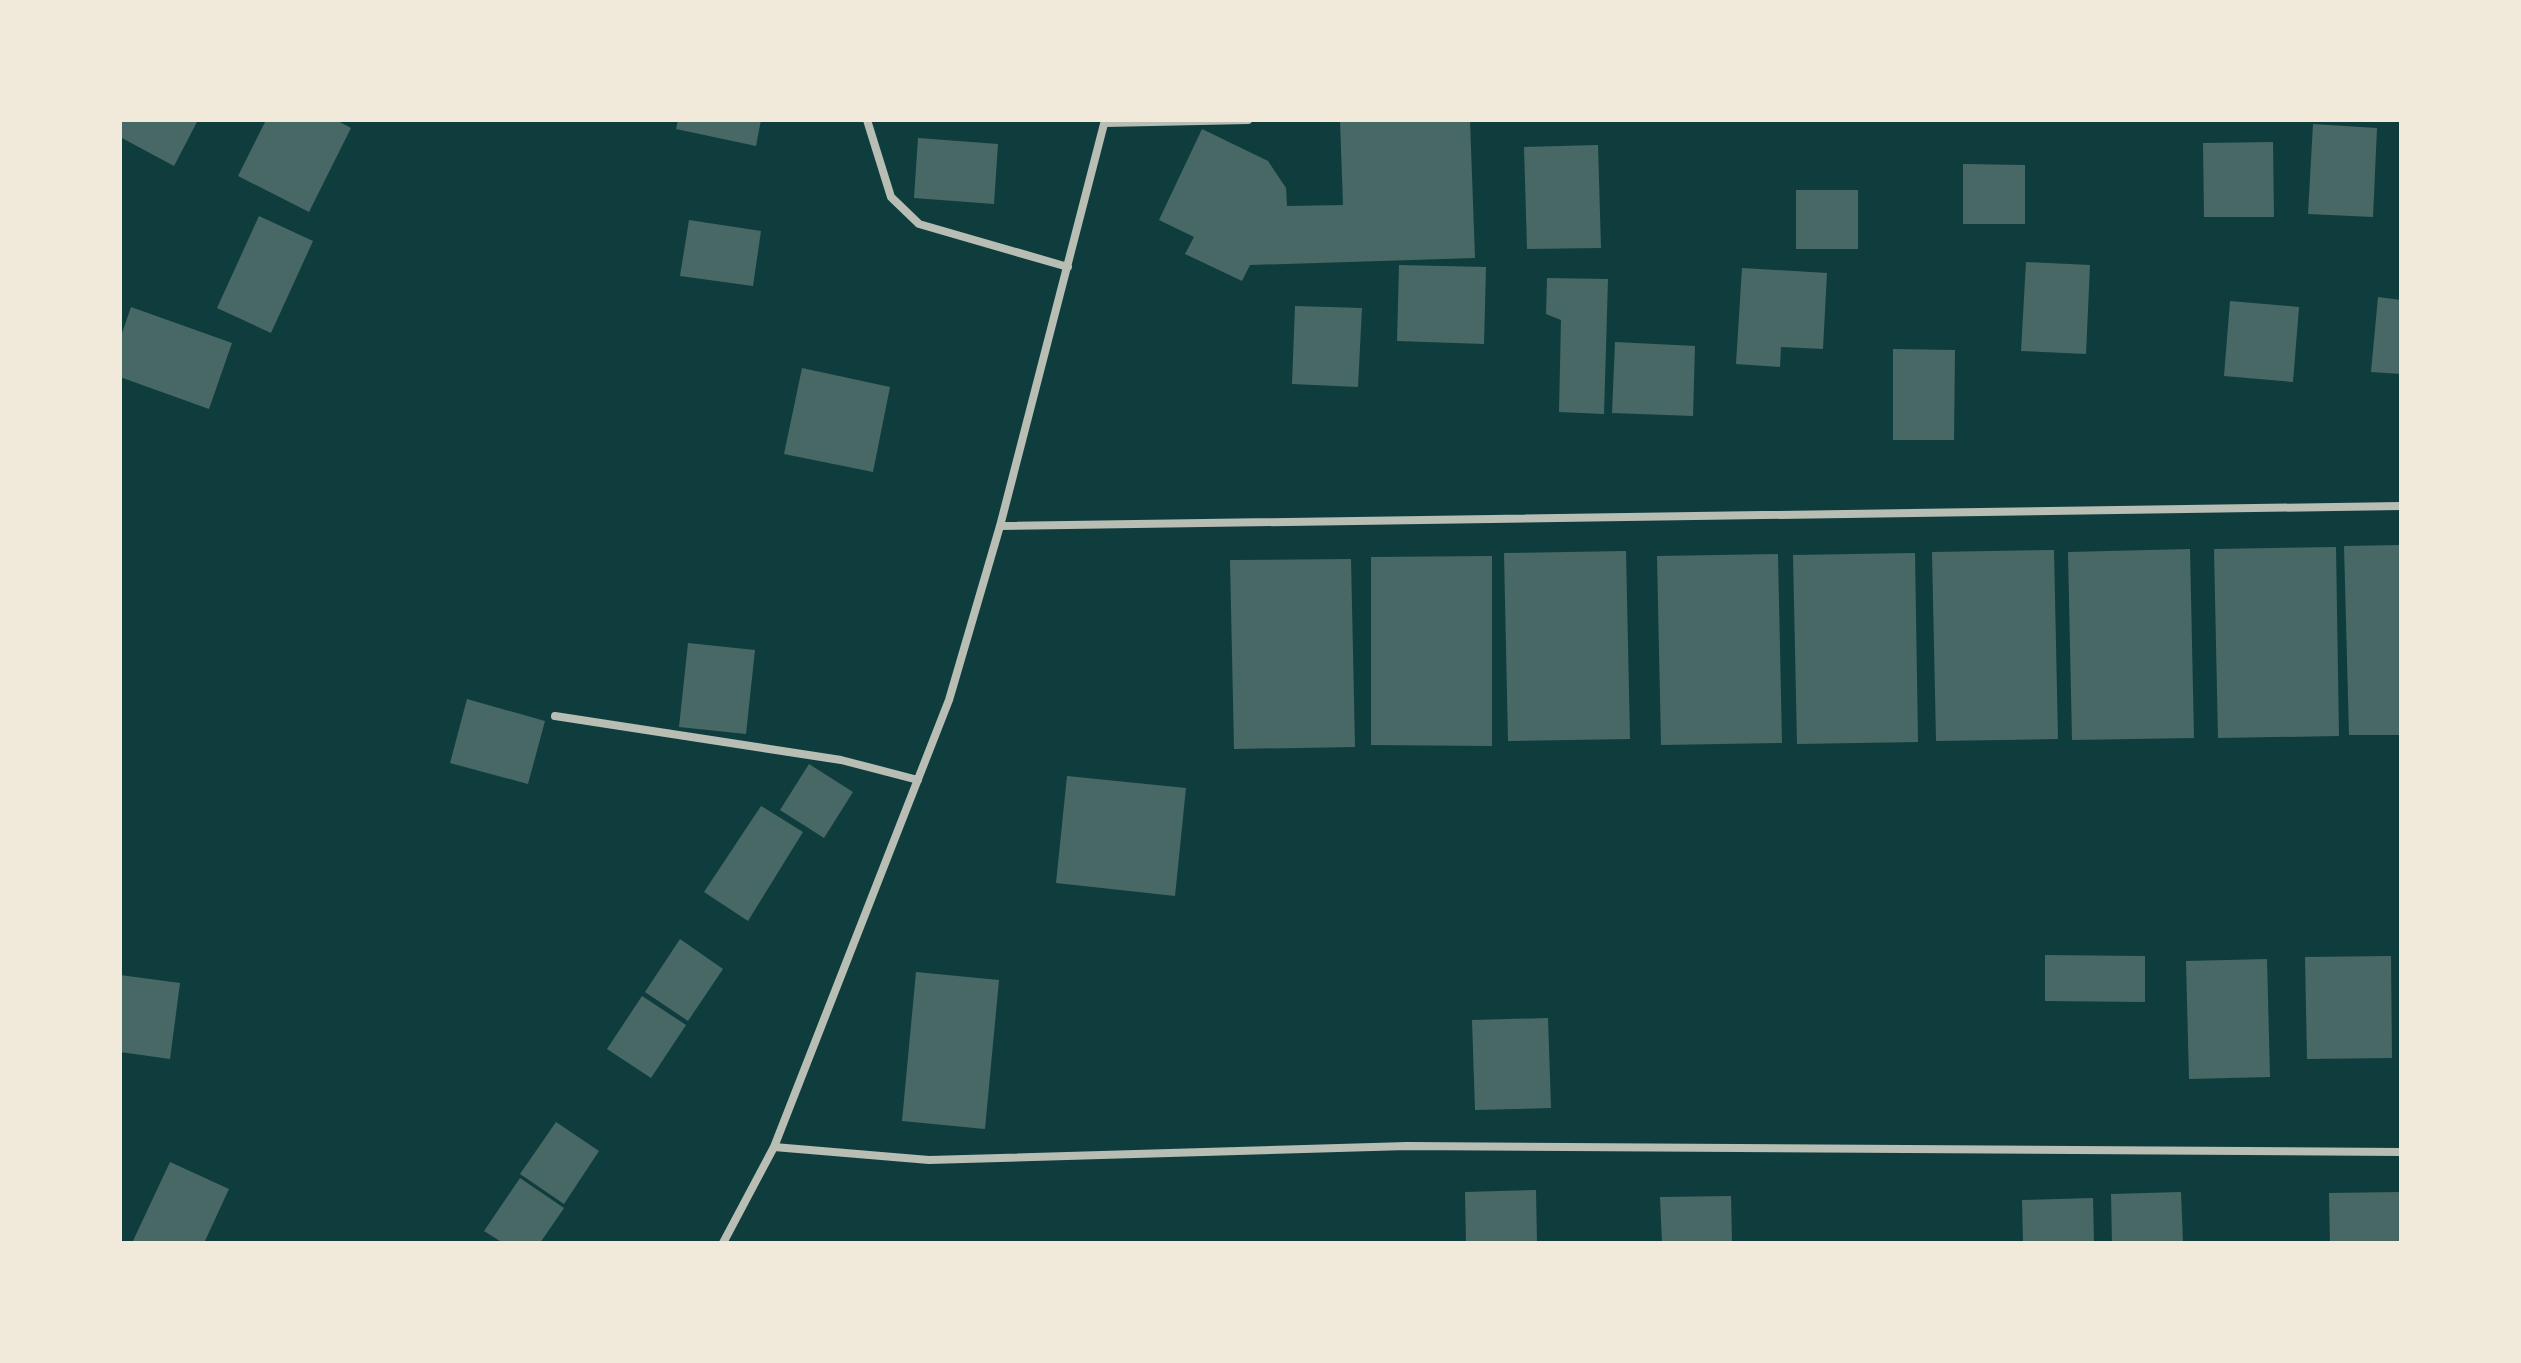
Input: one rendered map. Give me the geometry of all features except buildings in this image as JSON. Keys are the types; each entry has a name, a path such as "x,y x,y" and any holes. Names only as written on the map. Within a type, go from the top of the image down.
{"street":[{"path":"867,120 891,197 919,224 1068,267"},
{"path":"723,1243 774,1147 949,700 1000,526 1105,121 1248,120"},
{"path":"1000,526 2401,506"},
{"path":"555,716 841,760 918,780"},
{"path":"774,1147 929,1160 1407,1146 2401,1152"}]}
